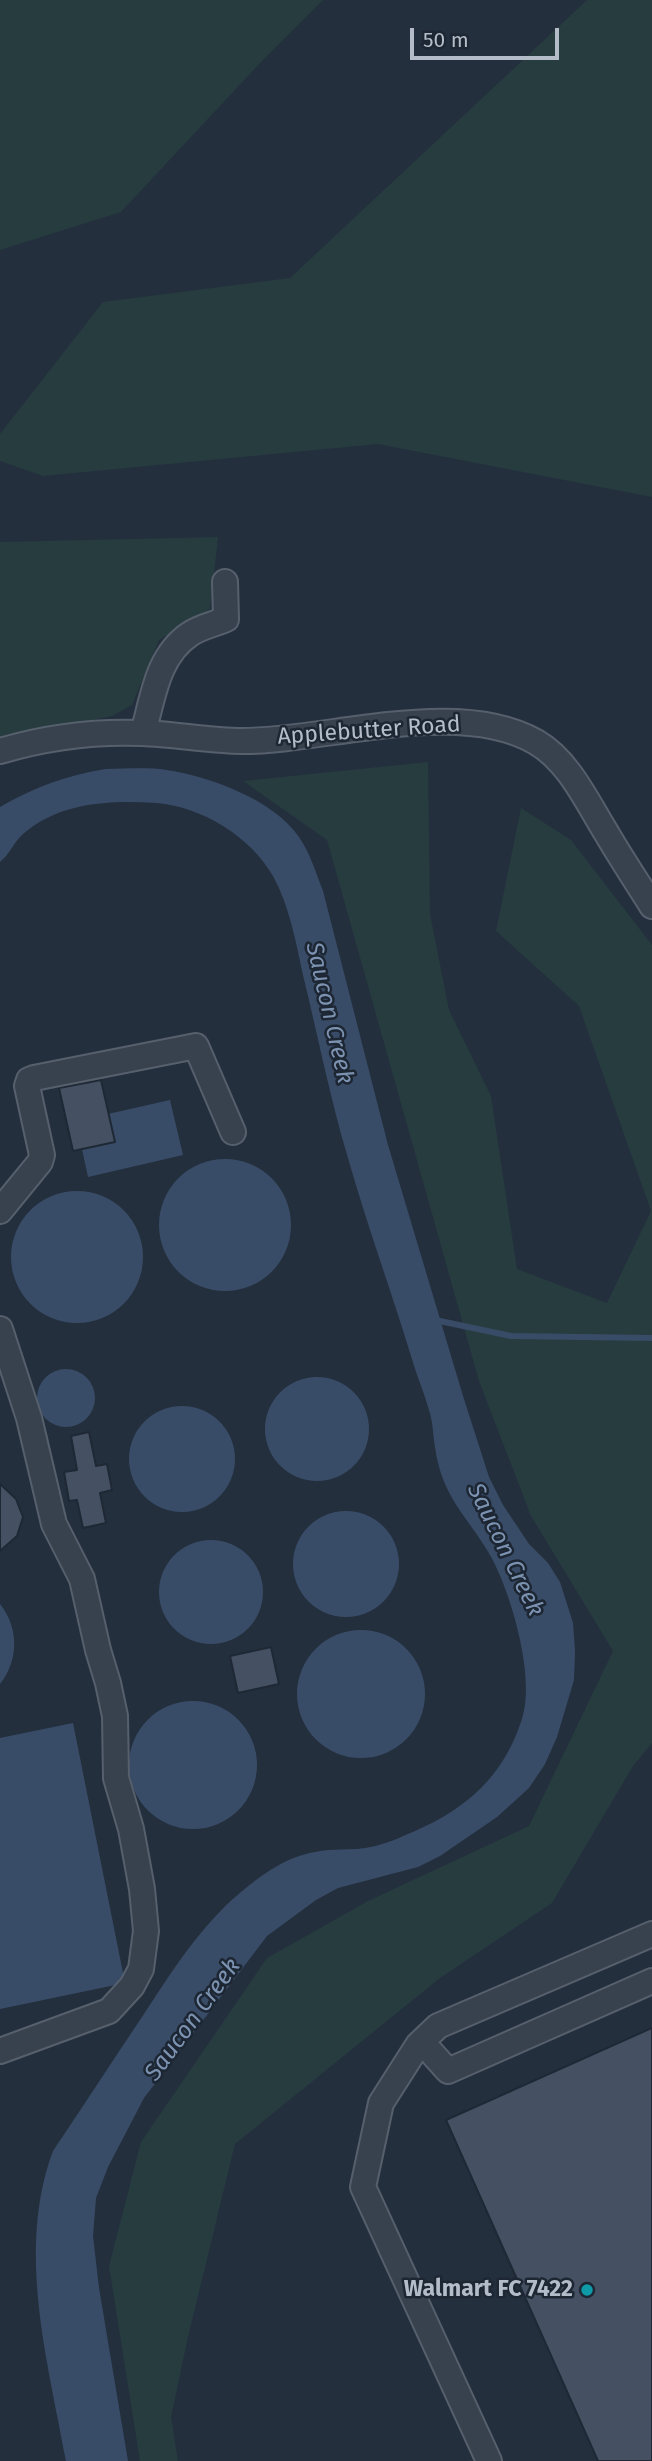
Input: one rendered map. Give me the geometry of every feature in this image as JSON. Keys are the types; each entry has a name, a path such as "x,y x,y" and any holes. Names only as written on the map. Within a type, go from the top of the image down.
{"street":[{"path":"143,733 161,667 174,648 191,633 226,619 225,582"},
{"name":"Applebutter Road","path":"0,751 58,736 99,732 243,741 426,723 462,723 512,732 535,741 552,752 587,799 652,905"},
{"path":"0,1211 40,1162 42,1155 27,1086 29,1080 34,1078 196,1046 233,1132"},
{"path":"0,1329 29,1418 54,1524 82,1578 108,1684 115,1716 116,1779 131,1829 142,1889 146,1931 141,1969 132,1986 109,2011 0,2051"},
{"path":"489,2461 363,2187 381,2103 422,2042 438,2026 652,1934"},
{"path":"422,2042 449,2071 652,1981"}],"green space":[{"path":"0,0 323,0 261,62 121,212 0,250"},
{"path":"587,0 652,0 652,497 378,444 43,476 0,461 0,434 103,302 290,278"},
{"path":"218,537 210,609 159,640 132,705 112,716 0,738 0,542"},
{"path":"428,762 430,914 449,1010 491,1096 517,1269 607,1303 651,1211 579,1006 496,931 521,808 571,840 652,945 652,1743 633,1766 552,1903 440,1978 235,2144 171,2417 178,2461 140,2461 109,2266 141,2142 267,1958 368,1901 529,1826 613,1651 531,1516 479,1381 327,840 243,781"}],"water":[{"name":"Saucon Creek","path":"106,769 166,770 220,784 274,812 299,837 306,850 323,891 388,1145 489,1477 503,1505 529,1544 548,1563 560,1582 573,1623 575,1651 574,1680 557,1737 545,1764 529,1788 497,1817 440,1856 418,1867 338,1888 316,1900 267,1936 144,2098 108,2167 96,2198 93,2236 128,2461 66,2461 44,2345 36,2266 42,2189 53,2151 175,1967 226,1905 266,1873 294,1858 322,1851 382,1844 452,1812 482,1787 505,1757 522,1719 526,1702 524,1659 506,1590 490,1555 449,1493 438,1465 430,1415 348,1158 291,924 273,876 252,848 223,826 191,810 157,803 86,805 53,815 23,834 0,862 0,807 52,783"},
{"path":"170,1100 183,1155 88,1177 82,1149 114,1142 108,1114"},
{"path":"225,1159 250,1164 272,1178 286,1200 291,1225 286,1250 272,1272 250,1286 225,1291 200,1286 178,1272 164,1250 159,1225 164,1200 178,1178 200,1164"},
{"path":"77,1191 102,1196 124,1210 138,1232 143,1257 138,1282 124,1304 102,1318 77,1323 52,1318 30,1304 16,1282 11,1257 16,1232 30,1210 52,1196"},
{"path":"60,1369 72,1369 87,1377 95,1392 95,1404 87,1419 72,1427 60,1427 45,1419 37,1404 37,1392 45,1377"},
{"path":"317,1377 337,1381 354,1392 365,1409 369,1429 365,1449 354,1466 337,1477 317,1481 297,1477 280,1466 269,1449 265,1429 269,1409 280,1392 297,1381"},
{"path":"182,1406 202,1410 219,1422 231,1439 235,1459 231,1479 219,1496 202,1508 182,1512 162,1508 145,1496 133,1479 129,1459 133,1439 145,1422 162,1410"},
{"path":"346,1511 366,1515 383,1527 395,1544 399,1564 395,1584 383,1601 366,1613 346,1617 326,1613 309,1601 297,1584 293,1564 297,1544 309,1527 326,1515"},
{"path":"211,1540 231,1544 254,1563 259,1572 263,1592 259,1612 240,1635 231,1640 211,1644 191,1640 168,1621 163,1612 159,1592 163,1572 182,1549 191,1544"},
{"path":"0,1604 11,1623 14,1644 11,1665 0,1684"},
{"path":"361,1630 385,1635 406,1649 420,1670 425,1694 420,1718 406,1739 385,1753 361,1758 337,1753 316,1739 302,1718 297,1694 302,1670 316,1649 337,1635"},
{"path":"193,1701 218,1705 239,1719 253,1740 257,1765 253,1790 239,1811 218,1825 193,1829 168,1825 147,1811 133,1790 129,1765 133,1740 147,1719 168,1705"},
{"path":"73,1723 125,1983 0,2009 0,1738"}],"building":[{"path":"101,1080 115,1142 73,1151 59,1088"},
{"path":"89,1432 96,1466 107,1464 112,1490 100,1493 106,1523 83,1528 77,1500 69,1501 64,1472 77,1470 71,1436"},
{"path":"0,1484 16,1499 23,1517 17,1536 0,1551"},
{"path":"271,1647 279,1684 238,1693 230,1656"},
{"name":"Walmart FC 7422","path":"652,2028 652,2461 598,2461 446,2120"}],"waterway":[{"path":"435,1320 511,1336 652,1338"}],"place":[{"name":"Walmart FC 7422","path":"587,2290"}]}
